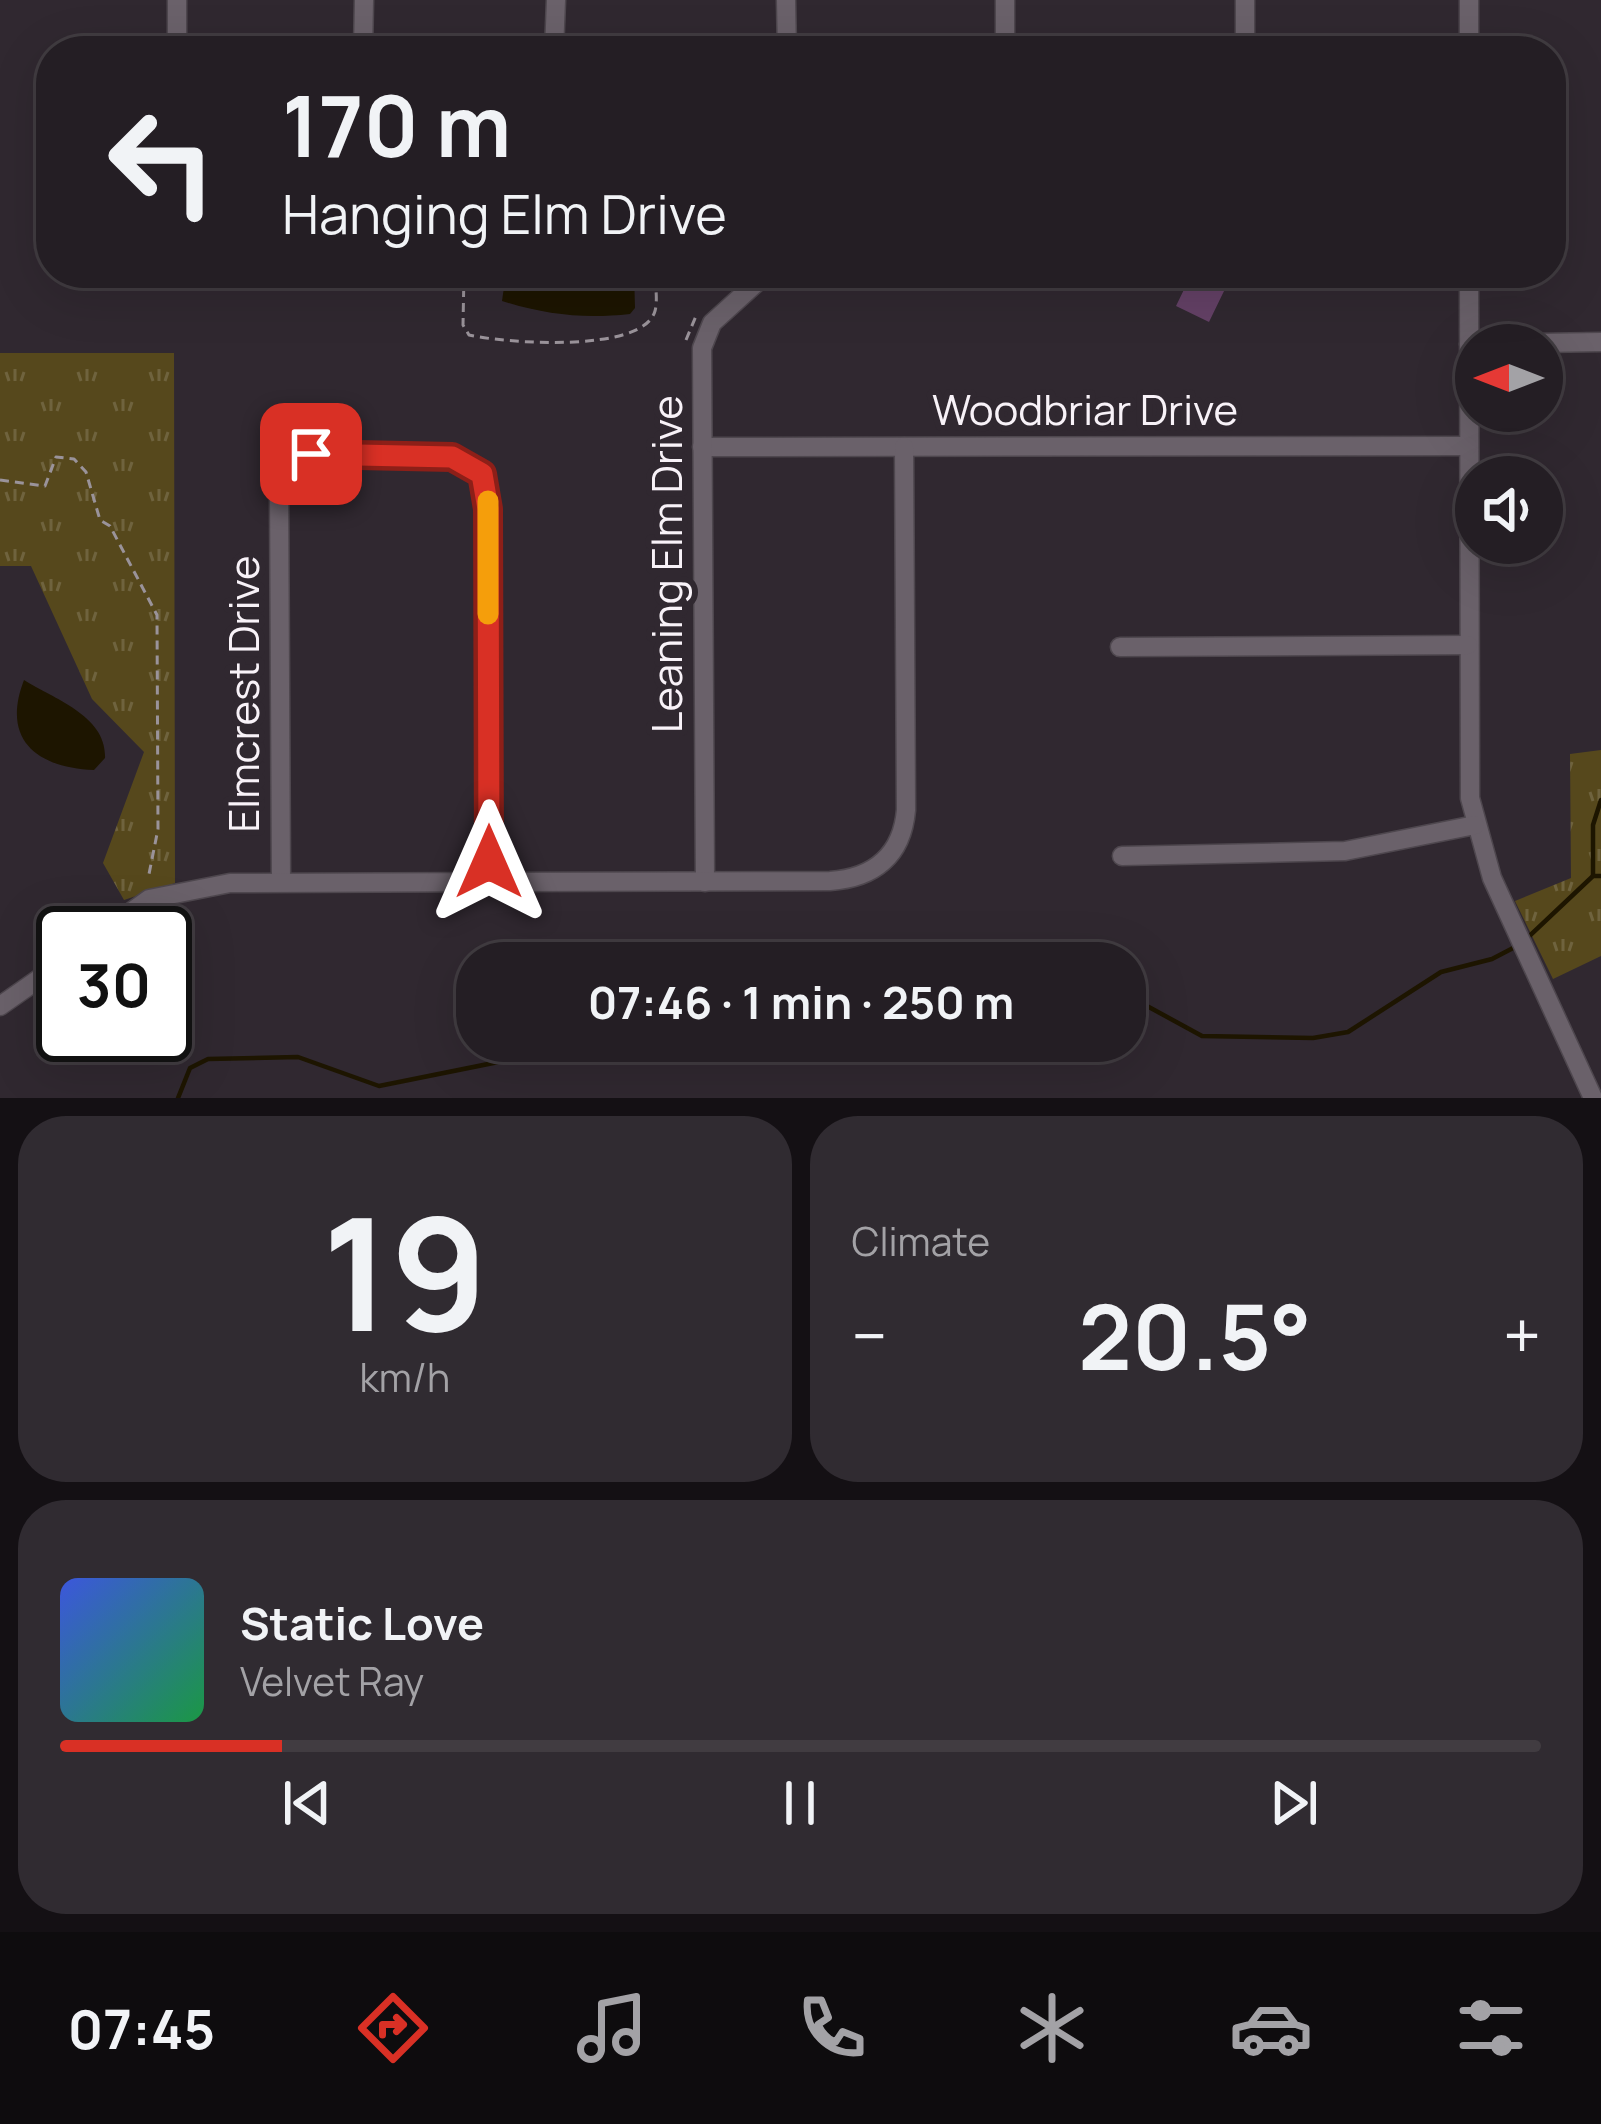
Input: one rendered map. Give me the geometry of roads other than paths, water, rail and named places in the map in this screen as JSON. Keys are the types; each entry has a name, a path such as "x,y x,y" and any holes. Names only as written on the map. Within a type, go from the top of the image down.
{"street":[{"path":"177,0 177,36"},
{"path":"363,36 364,0"},
{"path":"555,36 556,0"},
{"path":"786,0 787,36"},
{"path":"1005,0 1005,36"},
{"path":"1245,0 1245,36"},
{"path":"1469,0 1469,36"},
{"name":"Leaning Elm Drive","path":"705,882 702,447 706,332 751,288"},
{"path":"1468,324 1469,288"},
{"path":"1563,343 1601,342"},
{"path":"1468,432 1468,780 1475,825 1513,923 1593,1098"},
{"name":"Woodbriar Drive","path":"702,447 1468,446"},
{"path":"139,906 148,899 195,887 281,881 705,882 864,875 884,863 898,844 906,810 904,447"},
{"name":"Elmcrest Drive","path":"281,881 279,486 292,460 311,454 452,457 482,474 488,509 489,882"},
{"path":"1120,647 1468,645"},
{"path":"1122,856 1346,851 1475,825"},
{"path":"0,1006 36,981"}],"waterway":[{"path":"1593,876 1593,825 1601,800"},
{"path":"1524,941 1593,876 1601,876"},
{"path":"1146,1005 1202,1036 1313,1038 1348,1032 1441,972 1492,959 1515,947"},
{"path":"178,1098 190,1068 208,1059 298,1057 379,1086 498,1062"}]}
